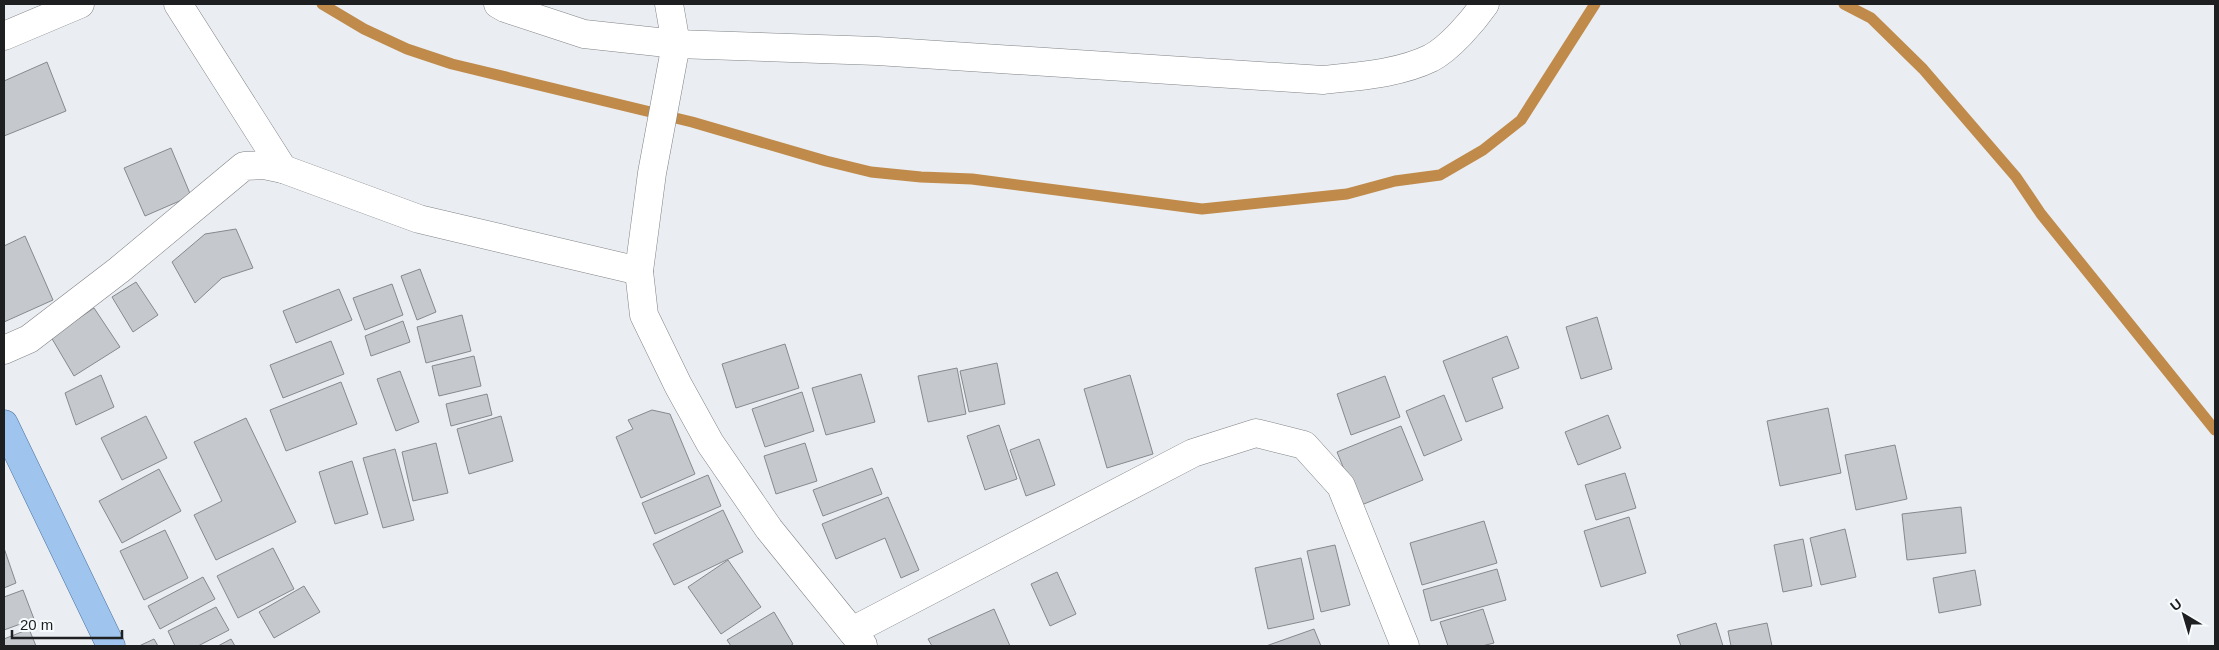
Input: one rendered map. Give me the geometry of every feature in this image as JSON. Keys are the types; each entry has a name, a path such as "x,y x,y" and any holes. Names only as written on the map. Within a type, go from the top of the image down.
{"main road":[{"path":"4,424 111,646"}],"street":[{"path":"4,36 80,4"},
{"path":"178,4 283,168"},
{"path":"498,4 584,34 676,44 877,51 1323,80 1387,72 1432,57 1468,27 1485,4"},
{"path":"669,4 676,44 672,76 652,173 639,271 644,315 678,385 710,443 769,529 858,639 1193,453 1256,434 1304,445 1342,486 1404,646"},
{"path":"4,350 37,334 119,270 244,166 264,165 283,168 419,219 639,271"}],"building":[{"path":"47,62 66,111 4,136 4,81"},
{"path":"171,148 191,196 145,216 124,168"},
{"path":"236,229 253,268 222,278 195,303 172,262 205,234"},
{"path":"25,236 53,300 4,322 4,246"},
{"path":"420,269 436,312 417,320 401,276"},
{"path":"136,282 158,315 133,332 112,297"},
{"path":"392,284 403,315 365,330 353,298"},
{"path":"339,289 352,320 296,343 283,311"},
{"path":"94,308 120,347 74,376 51,337"},
{"path":"462,315 471,351 426,363 417,327"},
{"path":"1597,317 1612,369 1581,379 1566,327"},
{"path":"403,321 410,342 371,356 365,336"},
{"path":"1507,336 1519,368 1492,378 1503,408 1466,422 1443,361"},
{"path":"331,341 344,374 283,398 270,365"},
{"path":"785,344 799,388 736,408 722,364"},
{"path":"474,356 481,386 439,396 432,366"},
{"path":"997,363 1005,404 969,412 960,371"},
{"path":"957,368 966,414 928,422 918,376"},
{"path":"400,371 419,422 396,431 377,379"},
{"path":"861,374 875,422 826,435 812,388"},
{"path":"101,375 114,407 76,425 65,393"},
{"path":"1130,375 1153,454 1107,468 1084,389"},
{"path":"1385,376 1400,417 1351,435 1337,394"},
{"path":"341,382 357,424 286,451 270,410"},
{"path":"802,392 814,431 765,447 752,409"},
{"path":"487,394 492,415 451,426 446,404"},
{"path":"1444,395 1462,440 1424,456 1406,411"},
{"path":"1828,408 1841,473 1780,486 1767,421"},
{"path":"652,410 670,414 695,474 641,498 616,437 633,429 628,420"},
{"path":"1608,415 1621,448 1578,465 1565,432"},
{"path":"146,416 167,458 122,480 101,438"},
{"path":"501,416 513,461 469,474 457,429"},
{"path":"246,418 296,522 216,560 194,515 222,501 194,442"},
{"path":"999,425 1017,479 985,490 967,436"},
{"path":"1401,426 1423,480 1359,506 1337,452"},
{"path":"1039,439 1055,485 1026,496 1010,450"},
{"path":"436,443 448,493 413,501 402,452"},
{"path":"805,443 817,481 776,494 764,456"},
{"path":"1895,445 1907,499 1856,510 1845,455"},
{"path":"395,449 414,520 383,528 363,458"},
{"path":"352,461 368,514 335,524 319,472"},
{"path":"872,468 882,494 823,516 813,490"},
{"path":"159,469 181,511 122,543 99,501"},
{"path":"1625,473 1636,508 1596,520 1585,485"},
{"path":"708,475 721,506 655,534 642,503"},
{"path":"888,497 919,570 901,578 885,538 836,559 822,524"},
{"path":"1961,507 1966,553 1907,560 1902,514"},
{"path":"723,510 743,552 674,585 653,544"},
{"path":"1629,517 1646,573 1601,587 1584,531"},
{"path":"1484,521 1497,563 1422,585 1410,543"},
{"path":"1845,529 1856,577 1821,585 1810,538"},
{"path":"165,530 188,578 144,600 120,551"},
{"path":"1803,539 1812,586 1783,592 1774,545"},
{"path":"1335,545 1350,605 1321,612 1307,551"},
{"path":"4,548 16,583 4,588"},
{"path":"273,548 294,589 238,618 217,576"},
{"path":"1301,558 1314,619 1268,629 1255,568"},
{"path":"728,560 761,607 721,634 688,587"},
{"path":"1497,569 1506,600 1431,621 1423,590"},
{"path":"1975,570 1981,605 1939,613 1933,578"},
{"path":"1057,572 1076,614 1050,626 1031,584"},
{"path":"203,577 215,599 160,629 148,606"},
{"path":"304,586 320,612 274,638 259,612"},
{"path":"23,590 34,619 4,630 4,597"},
{"path":"216,607 229,630 198,646 175,646 168,631"},
{"path":"994,609 1010,646 932,646 928,639"},
{"path":"1483,609 1494,643 1482,646 1448,646 1440,622"},
{"path":"774,612 793,644 790,646 731,646 727,640"},
{"path":"1716,623 1723,646 1681,646 1677,635"},
{"path":"1767,623 1772,646 1731,646 1728,631"},
{"path":"29,629 36,646 4,646 4,639"},
{"path":"1314,629 1321,646 1266,646"},
{"path":"154,639 158,646 139,646"},
{"path":"231,639 235,646 218,646"}],"waterway":[{"path":"322,4 364,29 407,49 452,64 692,122 826,161 871,172 921,177 972,179 1202,209 1347,194 1395,181 1440,175 1483,150 1521,120 1595,4"},
{"path":"1844,4 1871,18 1923,69 2016,177 2041,214 2215,430"}]}
